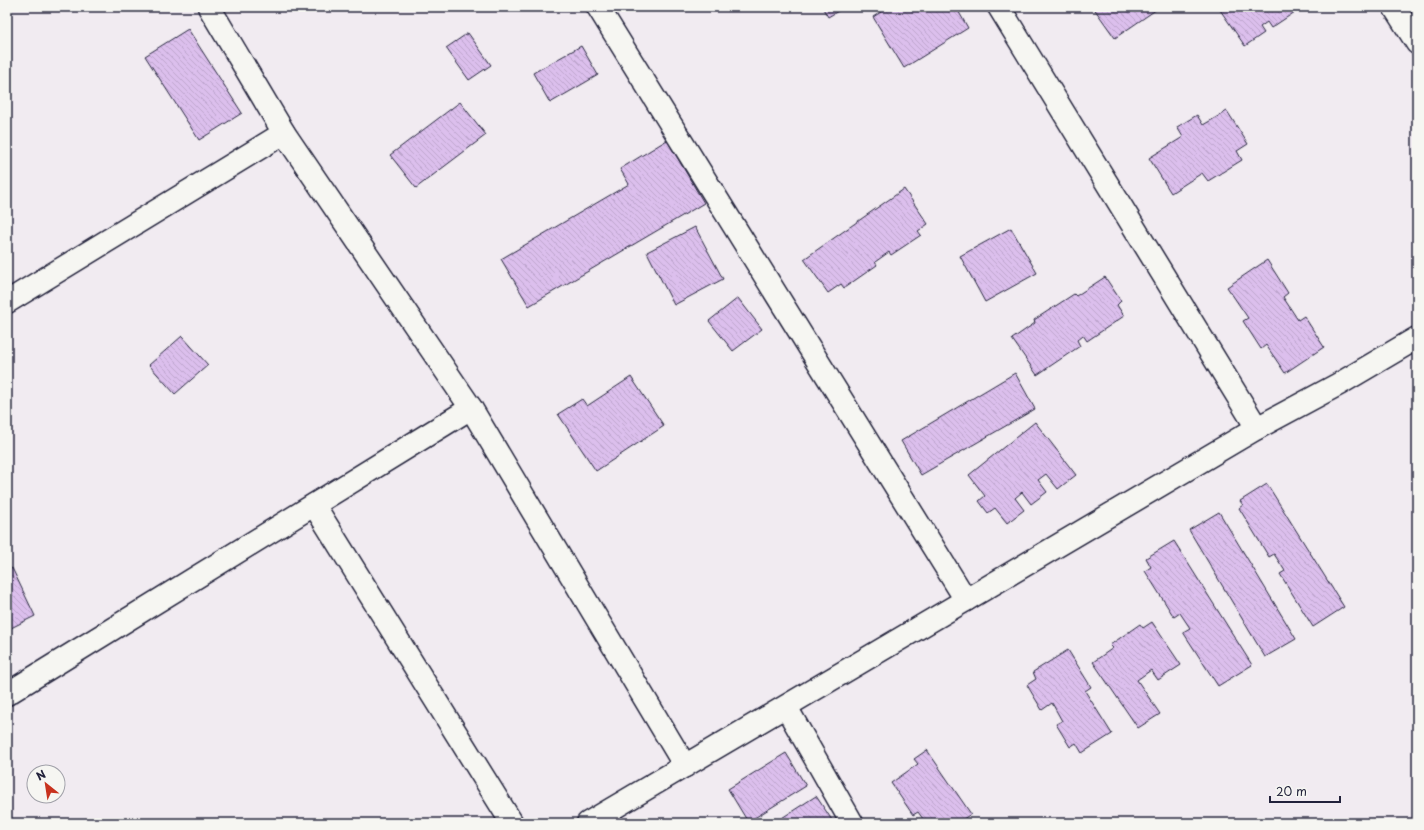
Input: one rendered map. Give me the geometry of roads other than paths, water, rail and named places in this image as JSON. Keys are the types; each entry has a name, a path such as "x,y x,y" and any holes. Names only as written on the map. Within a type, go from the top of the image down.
{"street":[{"path":"210,7 284,133 471,408 685,766"},
{"path":"598,7 966,600"},
{"path":"999,7 1257,428"},
{"path":"1394,7 1417,43"},
{"path":"7,302 284,133"},
{"path":"588,823 1257,428 1339,384 1417,338"},
{"path":"7,694 471,408"},
{"path":"314,504 512,823"},
{"path":"786,707 852,823"}]}
